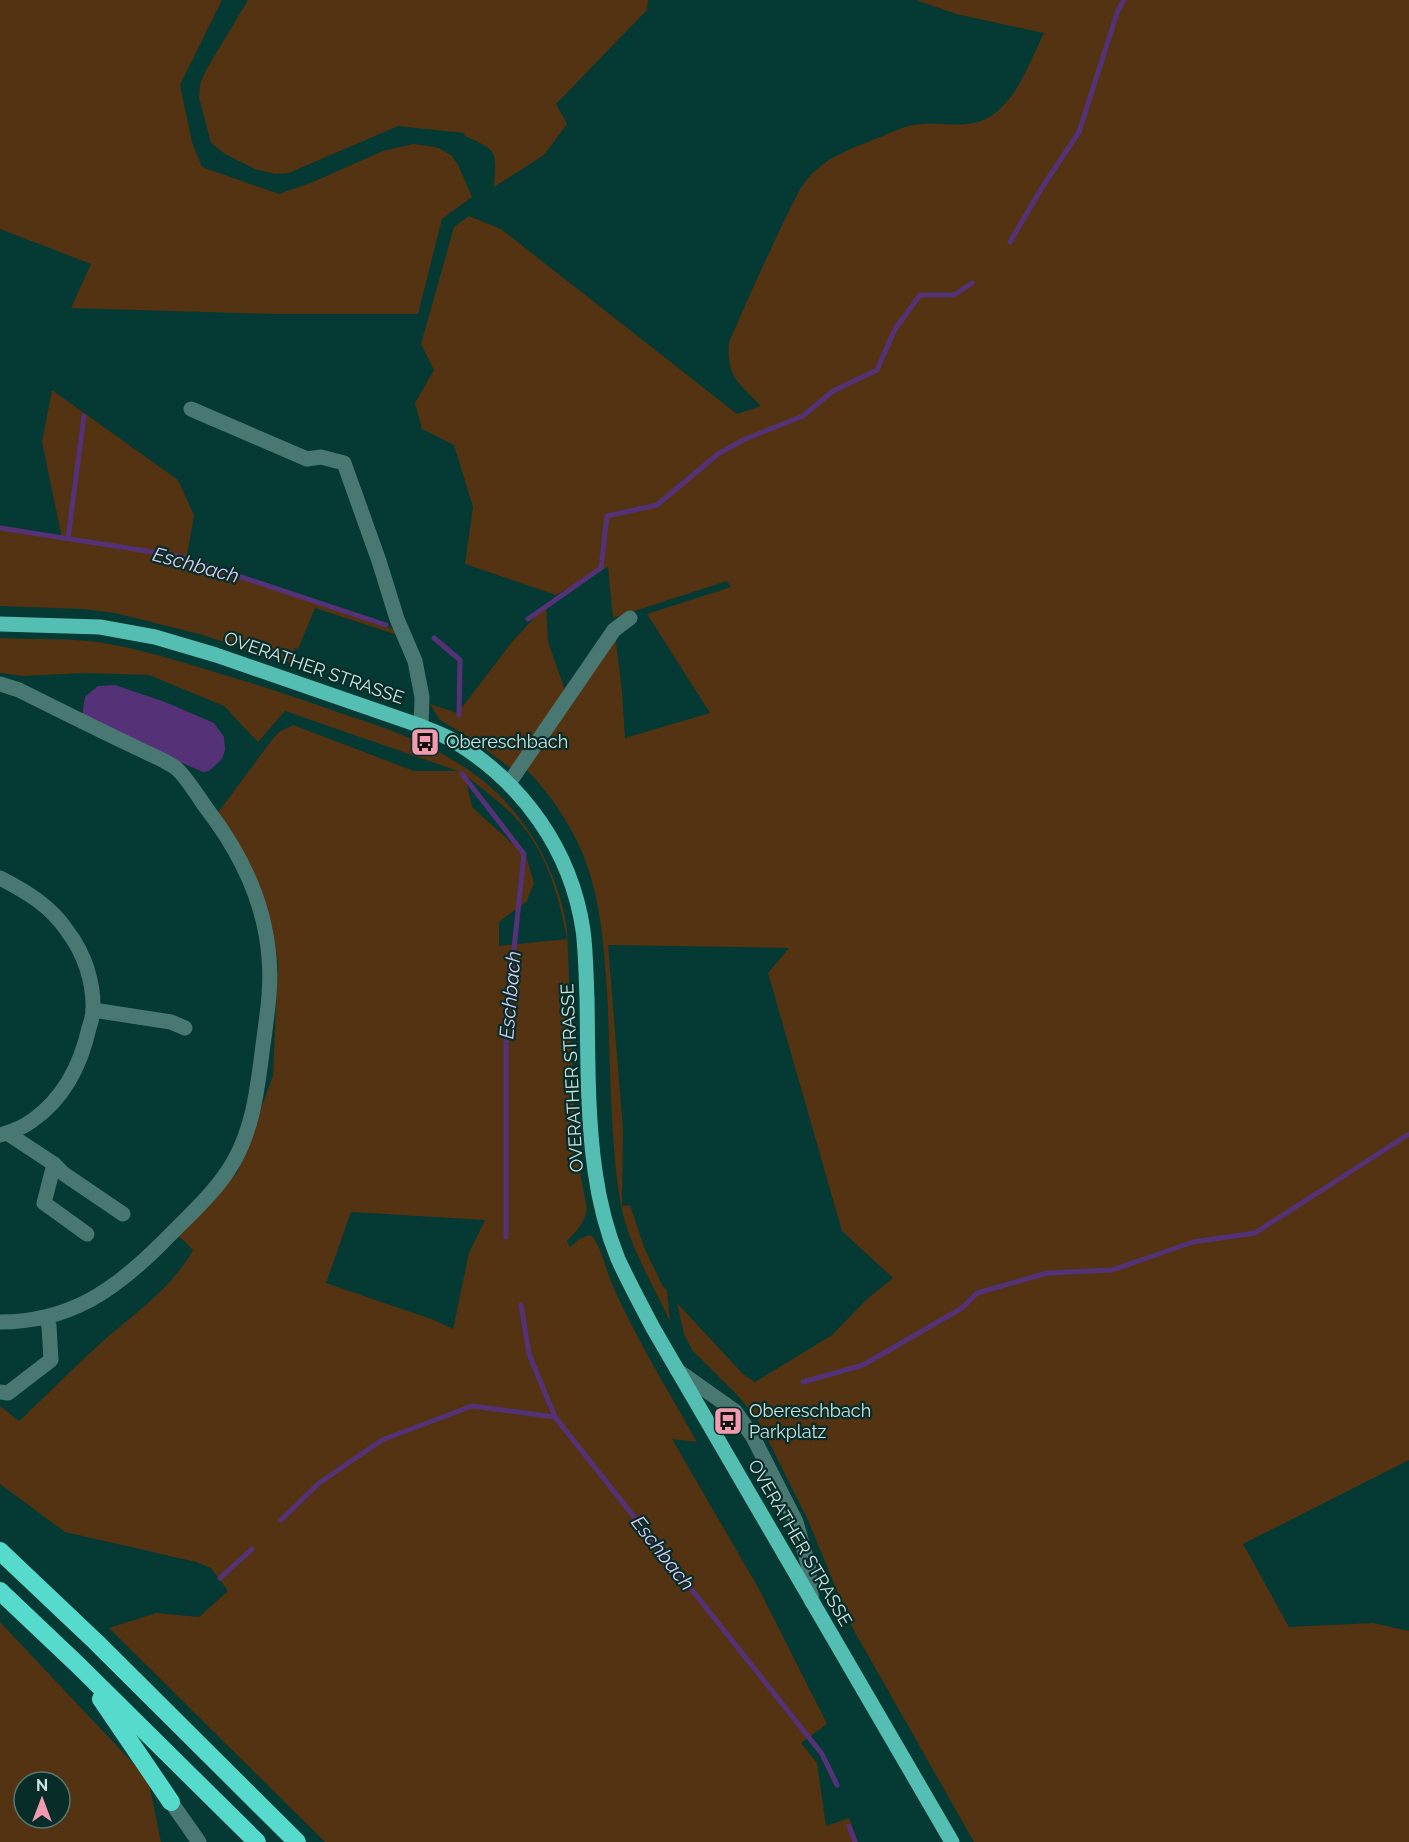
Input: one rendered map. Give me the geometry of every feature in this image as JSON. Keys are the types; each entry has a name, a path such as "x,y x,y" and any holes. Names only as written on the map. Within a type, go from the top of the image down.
{"highway":[{"path":"0,1551 96,1642 297,1842"},
{"path":"0,1591 257,1842"},
{"path":"78,1665 171,1802"}],"main road":[{"name":"OVERATHER STRASSE","path":"0,624 100,627 155,637 216,655 421,726 452,740 484,761 509,783 538,817 562,861 579,908 585,954 590,1117 595,1171 618,1257 653,1328 952,1842"}],"street":[{"path":"192,410 307,459 321,458 344,463 397,619 416,661 422,697 421,726"},
{"path":"509,783 614,630 630,618"},
{"path":"0,684 19,690 177,768 223,829 246,872 263,917 269,960 268,1004 257,1096 250,1126 233,1163 214,1191 143,1262 106,1292 84,1304 46,1318 0,1322"},
{"path":"0,878 29,893 68,931 83,957 91,984 93,1010 81,1058 66,1086 51,1105 32,1121 4,1134"},
{"path":"93,1010 171,1022 185,1028"},
{"path":"4,1134 54,1164 64,1174 123,1214"},
{"path":"54,1164 44,1203 87,1234"},
{"path":"0,1392 8,1393 51,1360 49,1326 46,1318"},
{"path":"677,1370 735,1411 753,1437 796,1522 808,1564 812,1602"},
{"path":"171,1802 199,1842"}],"shaded area":[{"path":"0,0 222,0 180,85 192,142 202,167 279,194 383,151 413,144 439,148 452,156 472,197 442,219 418,314 274,314 71,308 91,264 0,229"},
{"path":"248,0 648,0 647,10 556,104 567,124 544,155 494,187 495,159 493,154 490,149 465,136 464,133 398,126 289,173 275,174 255,169 225,154 211,143 199,98 200,84"},
{"path":"916,0 1409,0 1409,1460 1243,1544 1289,1627 1373,1623 1409,1631 1409,1842 974,1842 852,1627 807,1518 758,1420 739,1397 692,1350 684,1334 677,1303 743,1374 755,1382 832,1335 867,1299 893,1278 842,1231 768,973 789,948 608,945 623,1129 622,1206 630,1205 644,1247 667,1291 670,1322 634,1248 623,1216 614,1148 605,959 595,894 586,862 568,823 552,799 524,767 615,634 625,738 710,713 647,614 731,587 727,581 613,618 608,567 556,595 465,564 473,507 454,445 422,429 415,403 434,370 421,344 454,227 469,216 501,229 737,414 761,406 740,385 732,371 729,342 784,221 805,182 821,165 835,156 900,129 920,124 974,123 994,114 1017,87 1044,33 956,14"},
{"path":"52,390 178,480 194,515 186,561 400,631 401,636 315,608 290,663 199,634 115,613 83,609 0,606 0,528 62,538 42,442"},
{"path":"546,605 548,642 566,693 512,767 509,767 472,739 440,720 430,704 460,714 460,710 512,642"},
{"path":"0,638 95,642 126,647 175,660 303,700 382,727 423,744 462,765 480,778 497,793 522,822 543,855 551,873 567,928 576,1151 587,1209 577,1230 567,1241 570,1247 579,1239 590,1235 593,1238 600,1249 612,1284 631,1325 697,1442 672,1439 759,1589 827,1724 801,1743 817,1763 826,1826 849,1818 858,1842 325,1842 109,1628 156,1613 199,1617 228,1591 211,1568 196,1562 65,1532 0,1484 0,1406 19,1421 175,1276 193,1250 177,1234 237,1173 273,1076 278,963 272,926 217,814 271,741 279,732 293,725 414,771 458,771 285,711 258,742 224,706 149,675 84,673 24,676 0,673","holes":["465,775 514,816 535,844 553,883 567,939 499,946 499,922 527,901 534,883 526,856 472,807","351,1212 485,1220 469,1253 453,1329 434,1320 326,1283"]},
{"path":"115,685 165,702 214,723 224,737 225,750 222,759 209,771 203,772 91,723 82,716 85,697 98,686"},
{"path":"0,1622 148,1779 161,1842 0,1842"}],"waterway":[{"path":"1010,242 1043,186 1079,132 1118,10 1124,0"},
{"path":"528,619 601,568 607,516 657,505 718,454 743,440 803,416 833,391 877,370 895,329 920,295 954,295 972,283"},
{"path":"68,538 84,416"},
{"name":"Eschbach","path":"0,528 178,556 386,625"},
{"name":"Eschbach","path":"434,638 460,660 459,715"},
{"name":"Eschbach","path":"462,774 524,854 506,1025 506,1237"},
{"path":"803,1382 863,1365 962,1308 977,1293 1047,1273 1112,1270 1193,1242 1255,1233 1409,1134"},
{"name":"Eschbach","path":"521,1305 529,1354 555,1417 822,1754 837,1785"},
{"path":"281,1520 319,1483 382,1440 472,1406 555,1417"},
{"path":"220,1578 252,1549"},
{"name":"Eschbach","path":"849,1826 855,1842"}],"place":[{"name":"Obereschbach","path":"425,742"},
{"name":"Obereschbach Parkplatz","path":"728,1421"}]}
